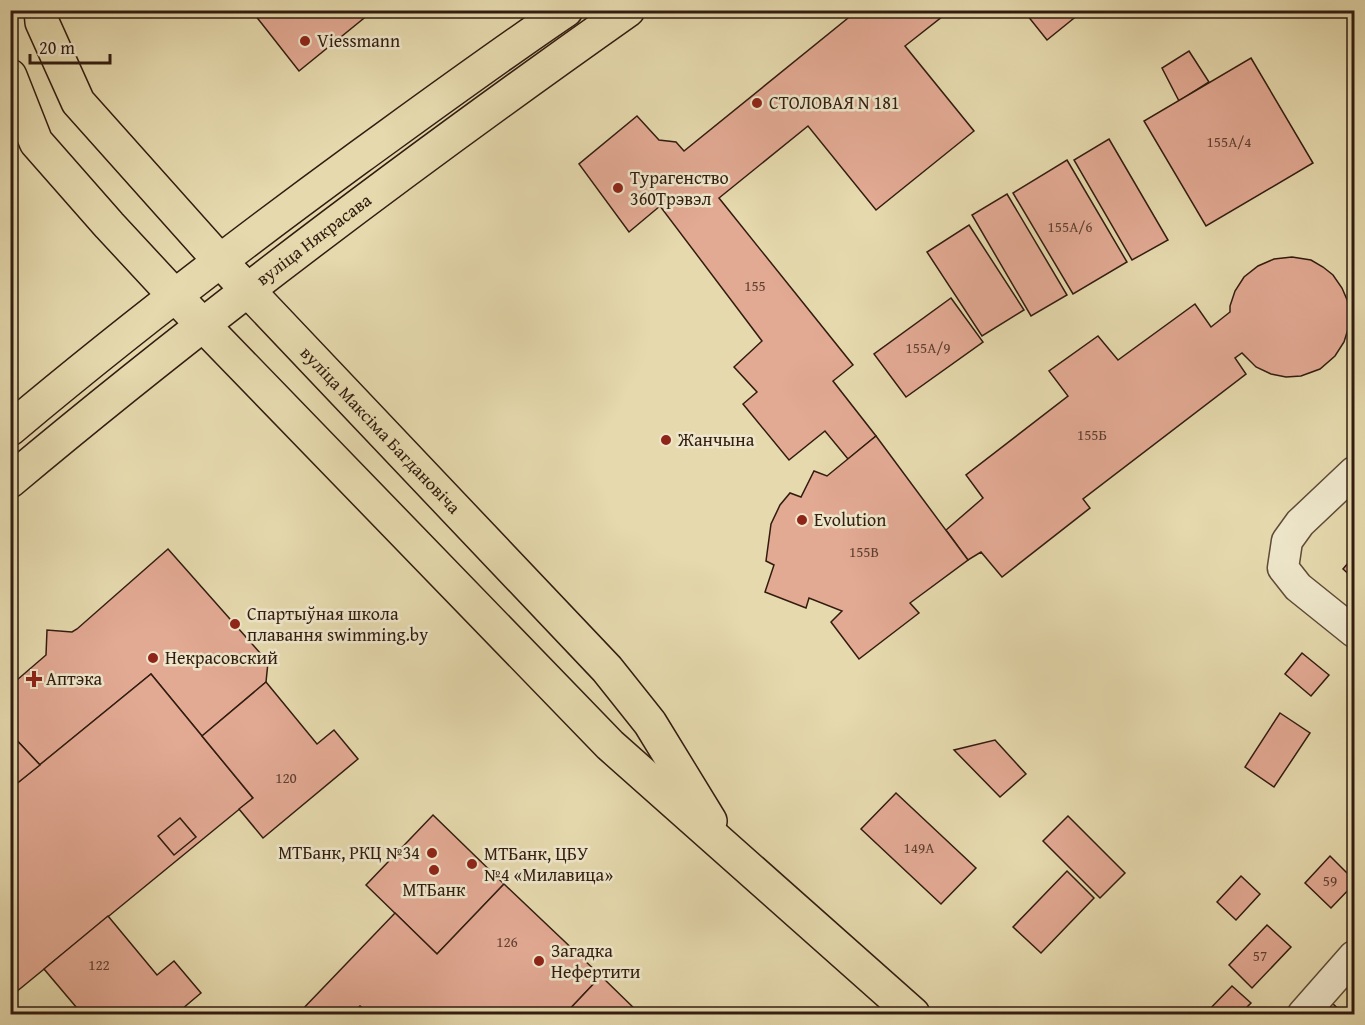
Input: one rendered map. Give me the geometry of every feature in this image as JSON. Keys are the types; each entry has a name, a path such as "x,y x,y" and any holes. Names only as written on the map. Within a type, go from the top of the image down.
{"main road":[{"name":"вуліца Максіма Багдановіча","path":"41,10 42,22 78,102 220,261 607,669 650,723 726,849"},
{"path":"10,429 84,366 174,295 477,72 566,10"},
{"name":"вуліца Някрасава","path":"10,481 112,396 204,325 508,95 628,10"},
{"name":"вуліца Максіма Багдановіча","path":"10,76 36,141 174,295 610,745 913,1014"},
{"path":"555,690 632,736 642,732 650,723"}],"street":[{"path":"1354,472 1300,523 1287,541 1282,568 1298,588 1354,632"},
{"path":"1303,1014 1354,956"}],"building":[{"name":"Viessmann","path":"251,10 374,10 299,71"},
{"path":"858,10 939,10 943,16 905,46 974,131 876,210 808,126 719,198 853,365 833,381 876,436 848,459 825,431 789,460 743,404 757,392 734,367 762,341 660,206 629,232 579,164 637,116 659,140 676,142 684,151"},
{"path":"1023,10 1084,10 1047,40"},
{"path":"1189,51 1209,82 1179,101 1162,68"},
{"path":"1251,58 1313,163 1206,226 1144,121"},
{"path":"1109,139 1168,240 1132,260 1074,160"},
{"path":"1067,160 1127,262 1073,294 1013,193"},
{"path":"1007,194 1067,295 1031,316 972,215"},
{"path":"969,225 1024,310 982,336 927,252"},
{"path":"1292,257 1311,260 1323,267 1333,275 1342,288 1348,302 1349,326 1344,342 1335,356 1320,369 1301,376 1286,377 1271,374 1256,367 1242,353 1235,358 1246,374 1083,499 1090,508 1002,577 981,552 968,560 946,530 983,498 966,475 1068,396 1049,371 1098,336 1118,360 1195,304 1211,327 1230,312 1235,291 1244,277 1258,266 1274,259"},
{"path":"951,298 983,342 906,397 874,354"},
{"path":"876,436 968,560 910,603 919,613 859,659 831,622 842,611 809,598 806,608 765,592 774,565 766,561 771,524 780,505 790,493 801,497 814,471 827,476"},
{"name":"Некрасовский","path":"168,549 268,662 266,682 202,736 151,674 40,765 10,733 10,686 46,655 47,630 72,632 77,629"},
{"path":"1354,556 1354,579 1343,569"},
{"path":"1302,653 1329,675 1311,696 1285,674"},
{"path":"151,674 253,798 10,997 10,789"},
{"path":"266,682 317,744 334,730 358,759 263,838 239,809 253,798 202,736"},
{"path":"1280,713 1310,733 1274,787 1245,767"},
{"path":"10,733 40,765 10,789"},
{"path":"995,740 1026,774 1000,797 954,750"},
{"path":"896,793 976,868 941,904 861,829"},
{"path":"433,815 504,884 437,954 366,885"},
{"path":"1068,816 1125,873 1100,898 1043,841"},
{"path":"180,818 196,837 174,855 158,836"},
{"path":"1354,826 1354,839 1348,833"},
{"path":"1330,856 1354,880 1354,884 1331,908 1305,883"},
{"path":"1067,871 1094,898 1041,953 1013,927"},
{"path":"1241,876 1260,894 1236,920 1217,902"},
{"path":"504,884 601,976 565,1014 370,1014 360,1006 352,1014 298,1014 395,913 437,954"},
{"path":"108,916 157,975 174,961 201,993 176,1014 82,1014 44,969"},
{"path":"1267,925 1291,947 1252,988 1229,965"},
{"path":"601,976 640,1014 565,1014"},
{"path":"1232,986 1251,1003 1240,1014 1205,1014"},
{"path":"1332,1003 1344,1014 1321,1014"}],"place":[{"name":"Viessmann","path":"305,41"},
{"name":"СТОЛОВАЯ N 181","path":"757,103"},
{"name":"Турагенство 360Трэвэл","path":"618,188"},
{"name":"Жанчына","path":"666,440"},
{"name":"Evolution","path":"802,520"},
{"name":"Спартыўная школа плавання swimming.by","path":"235,624"},
{"name":"Некрасовский","path":"153,658"},
{"name":"Аптэка","path":"34,679"},
{"name":"МТБанк, РКЦ №34","path":"432,853"},
{"name":"МТБанк, ЦБУ №4 «Милавица»","path":"472,864"},
{"name":"МТБанк","path":"434,870"},
{"name":"Загадка Нефертити","path":"539,961"}]}
